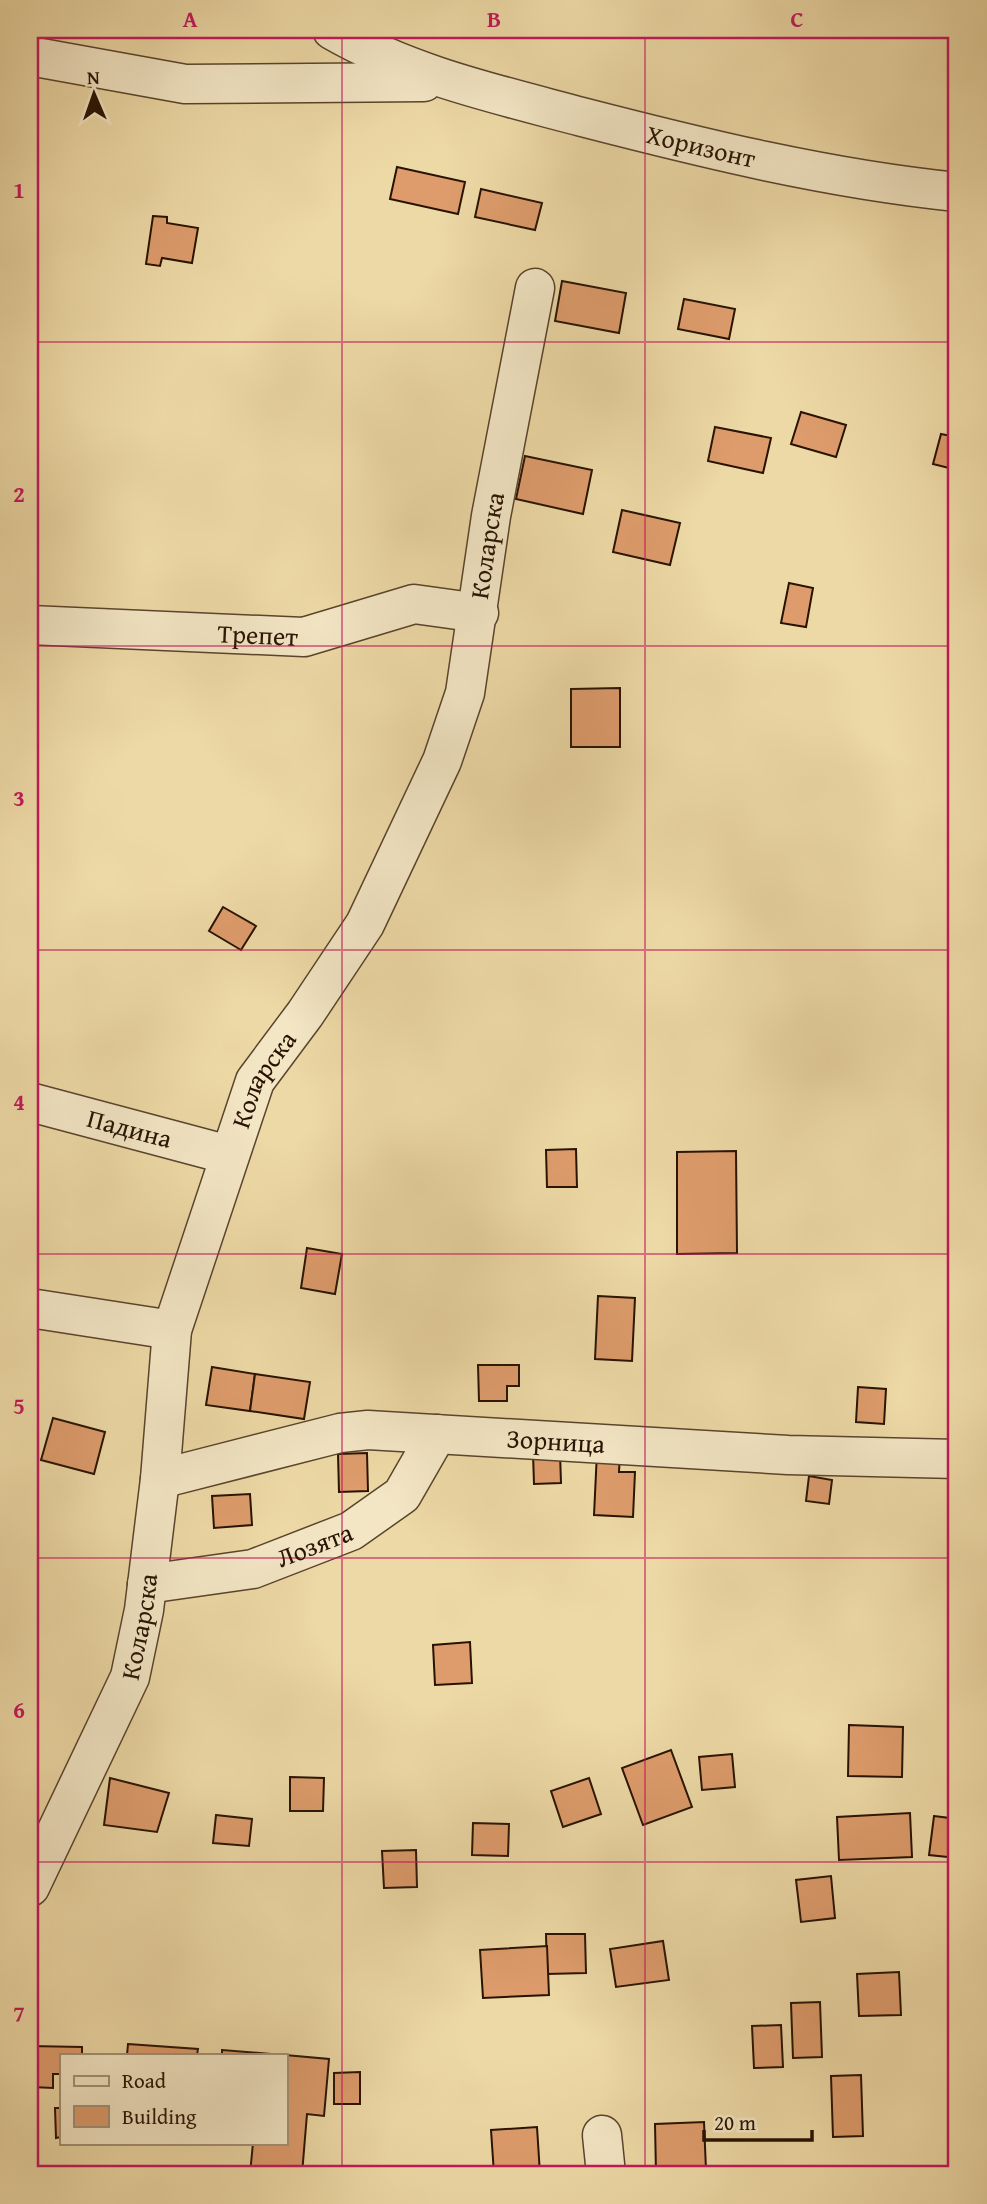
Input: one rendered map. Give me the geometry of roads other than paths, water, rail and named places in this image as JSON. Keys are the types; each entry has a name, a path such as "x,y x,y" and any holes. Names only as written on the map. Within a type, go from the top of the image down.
{"street":[{"name":"Хоризонт","path":"332,30 374,54 450,82 775,166 957,192"},
{"name":"Хоризонт","path":"30,56 185,85 450,82"},
{"name":"Коларска","path":"30,1887 130,1677 147,1584 160,1479 172,1330 255,1081 305,1014 365,924 442,761 465,693 479,613 491,516 535,288"},
{"name":"Трепет","path":"30,625 304,637 414,604 479,613"},
{"name":"Падина","path":"30,1102 229,1155"},
{"path":"30,1308 172,1330"},
{"name":"Зорница","path":"160,1479 340,1433 368,1430 788,1455 957,1459"},
{"name":"Лозята","path":"147,1584 253,1569 351,1531 402,1495 437,1434"},
{"path":"602,2135 606,2174"}]}
